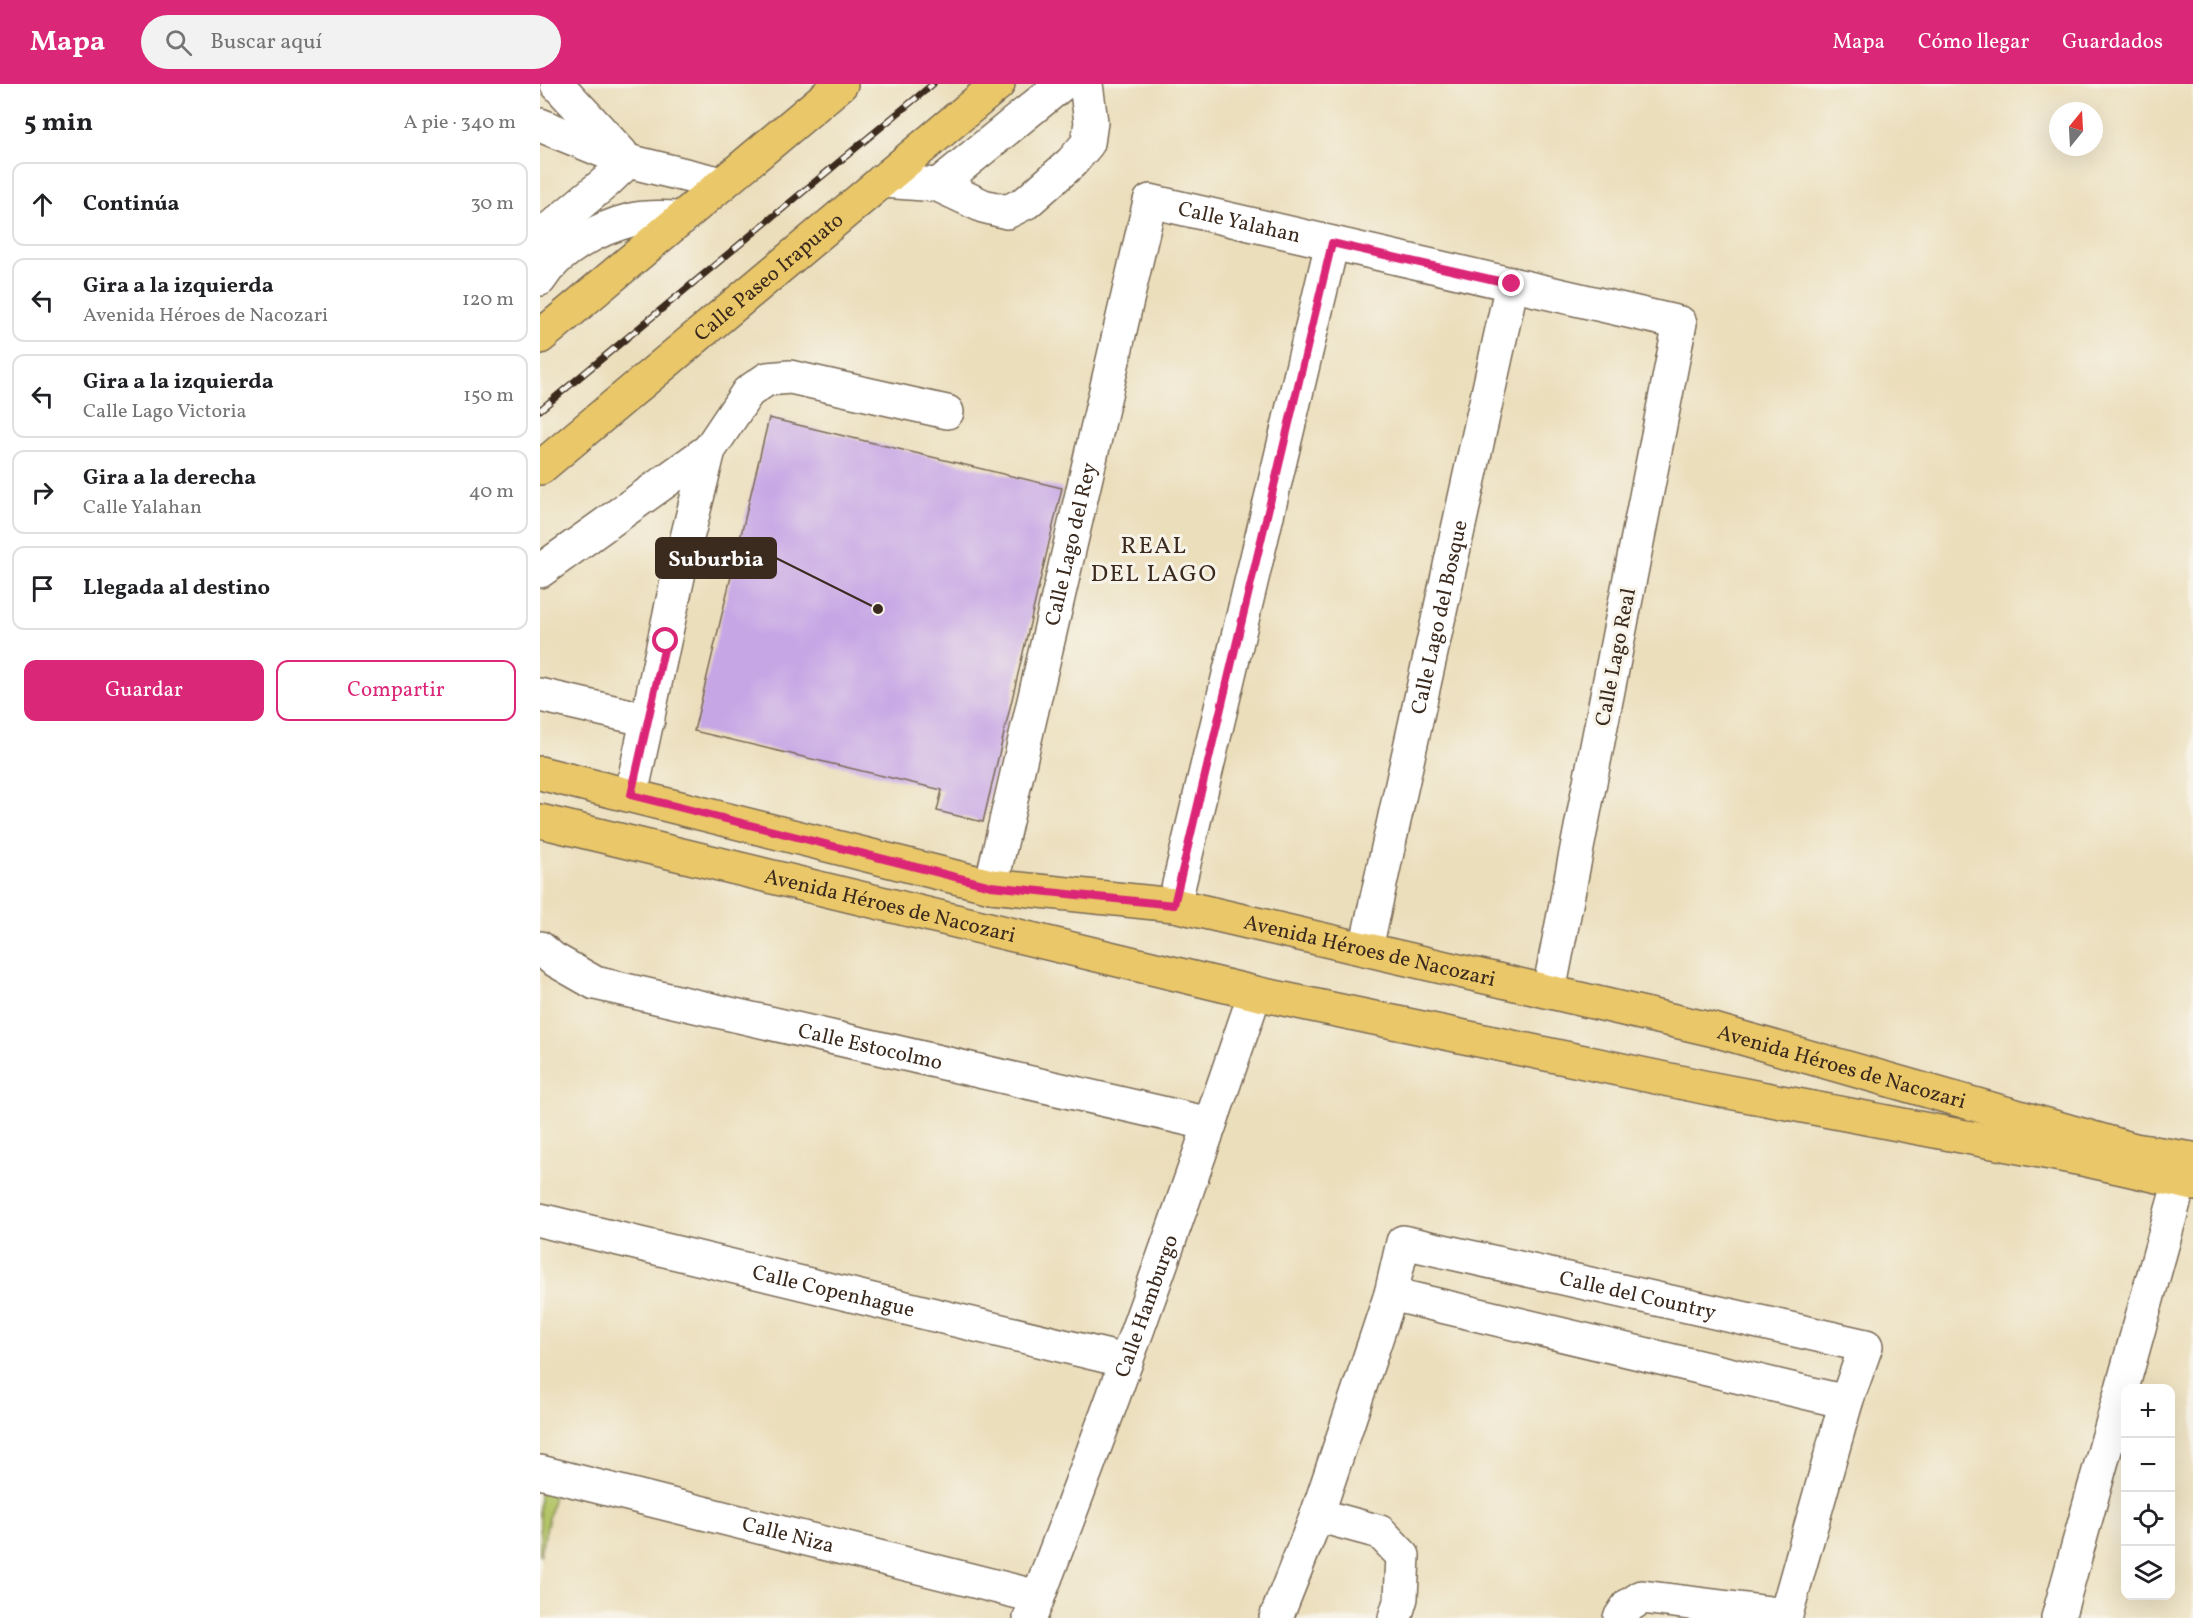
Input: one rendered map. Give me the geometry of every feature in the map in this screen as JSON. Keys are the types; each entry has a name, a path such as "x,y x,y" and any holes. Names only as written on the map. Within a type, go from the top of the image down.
{"main road":[{"path":"540,337 841,84"},
{"name":"Calle Paseo Irapuato","path":"540,468 998,84"},
{"name":"Avenida Héroes de Nacozari","path":"540,773 991,886 1174,905 1714,1030 2135,1150 2189,1171"},
{"name":"Avenida Héroes de Nacozari","path":"540,820 1255,993 1708,1088 2082,1159 2189,1171"}],"street":[{"path":"557,84 628,161"},
{"path":"938,185 1062,84"},
{"path":"882,181 938,185 983,206 1007,212 1027,202 1072,162 1088,143 1091,122 1086,84"},
{"path":"540,125 628,161 722,184"},
{"path":"540,237 628,161"},
{"name":"Calle Yalahan","path":"1150,201 1680,323"},
{"name":"Calle Lago del Rey","path":"991,886 1150,201"},
{"path":"540,279 547,267 583,239 632,220 682,218"},
{"path":"1174,905 1332,243"},
{"name":"Calle Lago del Bosque","path":"1366,948 1512,284"},
{"name":"Calle Lago Real","path":"1549,991 1680,323"},
{"path":"631,795 682,558 710,450 748,392 767,379 790,376 947,412"},
{"path":"540,571 710,450"},
{"path":"540,695 648,720"},
{"name":"Calle Estocolmo","path":"540,948 553,959 595,983 1210,1124"},
{"name":"Calle Hamburgo","path":"1034,1607 1126,1361 1255,993"},
{"path":"2058,1618 2189,1171"},
{"name":"Calle Copenhague","path":"540,1220 1126,1361"},
{"name":"Calle del Country","path":"1276,1618 1317,1515 1391,1294 1403,1242 1866,1346 1846,1402 1786,1616 1642,1597 1628,1606 1620,1618"},
{"path":"1391,1294 1846,1402"},
{"name":"Calle Niza","path":"540,1472 1034,1607"},
{"path":"1317,1515 1380,1532 1403,1556 1401,1598 1395,1618"}],"green space":[{"path":"540,1492 554,1495 540,1557"}],"building":[{"path":"769,418 1062,488 983,822 937,811 942,790 694,731"}],"railway":[{"path":"540,410 933,84"}],"place":[{"name":"Suburbia","path":"878,609"}],"district":[{"name":"REAL DEL LAGO","path":"1154,559"}],"route":[{"path":"666,641 631,795 991,886 1174,905 1332,243 1512,284"}]}
